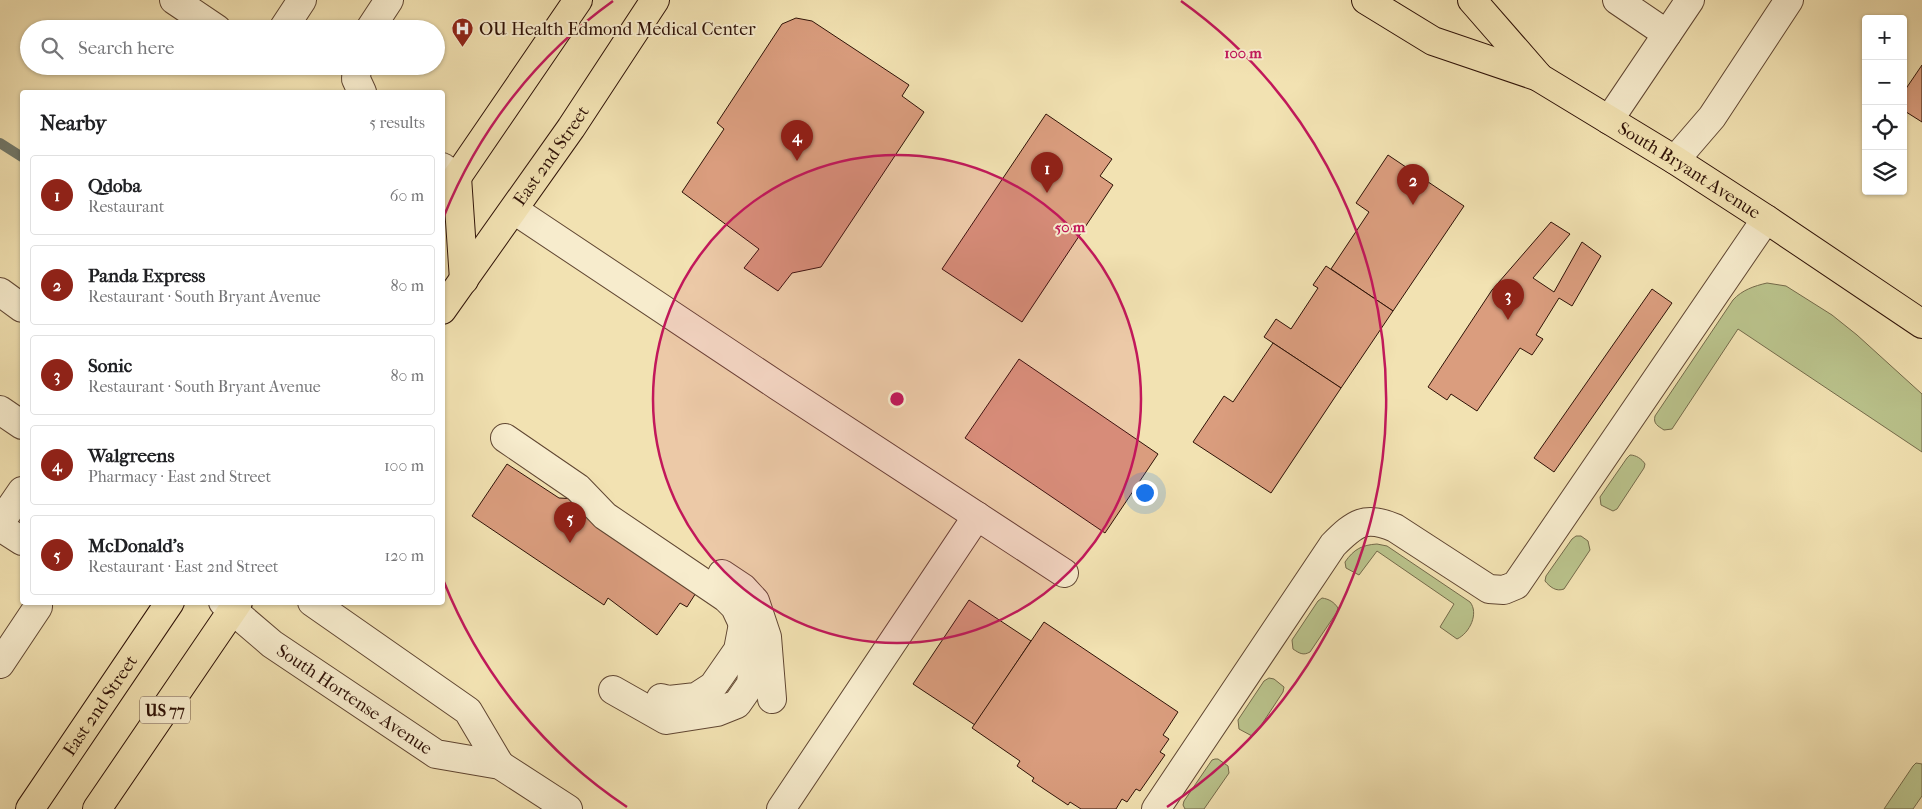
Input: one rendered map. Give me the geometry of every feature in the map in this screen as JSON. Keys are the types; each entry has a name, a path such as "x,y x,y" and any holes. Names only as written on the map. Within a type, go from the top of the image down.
{"main road":[{"path":"464,280 447,181 578,0"},
{"name":"East 2nd Street","path":"445,306 571,128 655,0"},
{"path":"1366,0 1433,40 1540,78"},
{"name":"South Bryant Avenue","path":"1472,0 1540,78 1675,160 1922,324"},
{"name":"East 2nd Street","path":"32,808 168,605"},
{"name":"US 77","path":"97,809 231,605"}],"lane":[{"path":"288,20 302,0"},
{"path":"376,20 389,0"},
{"path":"1617,0 1667,34"},
{"path":"1609,120 1690,0"},
{"path":"1675,160 1712,117 1789,0"},
{"path":"176,1 204,20"},
{"path":"356,75 356,79 361,90"},
{"path":"514,210 1064,573"},
{"path":"1156,809 1333,545 1346,532 1357,525 1370,520 1395,528 1489,589 1504,590 1516,585 1766,219"},
{"path":"0,292 20,307"},
{"path":"0,410 20,424"},
{"path":"613,690 669,700 696,697 713,686 738,650 743,624 735,607 726,598 605,516 578,488 509,433 586,478 615,502 742,588 755,600 767,637 772,699"},
{"path":"20,494 0,525 20,540"},
{"path":"781,809 977,516"},
{"path":"3,652 38,605"},
{"name":"South Hortense Avenue","path":"231,605 272,644 436,754 500,765 568,809"},
{"name":"South Hortense Avenue","path":"316,605 468,711 500,765"}],"green space":[{"path":"1767,283 1786,286 1832,315 1922,394 1922,452 1738,329 1672,429 1664,430 1656,424 1655,416 1733,300 1748,289"},
{"path":"1630,455 1642,460 1645,464 1644,468 1617,509 1613,511 1601,505 1600,497"},
{"path":"1576,536 1581,536 1588,541 1590,550 1564,589 1551,587 1545,581 1546,576"},
{"path":"1367,545 1387,546 1470,602 1474,612 1472,622 1462,636 1457,639 1440,627 1454,604 1377,551 1359,575 1346,568 1345,562 1355,551"},
{"path":"1322,598 1335,604 1338,608 1337,612 1310,652 1305,654 1299,653 1293,649 1292,640 1318,601"},
{"path":"1269,678 1274,679 1284,687 1283,692 1256,733 1252,736 1239,729 1238,720 1264,681"},
{"path":"1215,759 1228,766 1229,773 1204,809 1185,809 1184,801 1212,760"},
{"path":"1916,763 1922,764 1922,796 1913,809 1884,809 1913,766"}],"building":[{"path":"796,18 812,21 909,85 902,96 924,112 821,267 792,273 778,291 744,268 759,249 682,192 724,129 717,123 782,24"},
{"path":"1922,65 1922,122 1907,113 1907,87"},
{"path":"1046,114 1112,159 1100,176 1113,185 1022,322 942,269"},
{"path":"1388,155 1464,206 1393,311 1331,269 1369,212 1356,203"},
{"path":"1551,222 1570,234 1533,278 1554,292 1582,242 1601,256 1572,306 1559,298 1536,335 1543,339 1532,355 1520,348 1477,411 1451,394 1447,400 1428,387 1492,290"},
{"path":"1326,266 1393,311 1341,388 1264,337 1276,319 1291,329 1318,288 1313,285"},
{"path":"1652,289 1672,303 1554,472 1534,458"},
{"path":"1273,343 1341,388 1271,493 1193,442 1224,396 1233,402"},
{"path":"1019,359 1158,454 1105,533 965,438"},
{"path":"507,464 559,498 579,499 701,585 687,607 680,603 657,635 608,598 604,605 472,516"},
{"path":"969,600 1031,641 975,725 913,684"},
{"path":"1044,622 1178,712 1163,735 1169,739 1160,752 1165,755 1140,791 1136,789 1127,802 1122,799 1116,809 1081,809 1070,802 1068,805 1032,781 1034,778 1017,766 1020,761 972,728"}],"waterway":[{"path":"0,143 20,156"}],"place":[{"name":"OU Health Edmond Medical Center","path":"463,48"},
{"name":"Walgreens","path":"797,161"},
{"name":"Qdoba","path":"1047,193"},
{"name":"Panda Express","path":"1413,205"},
{"name":"Sonic","path":"1508,320"},
{"name":"McDonald's","path":"570,543"}]}
